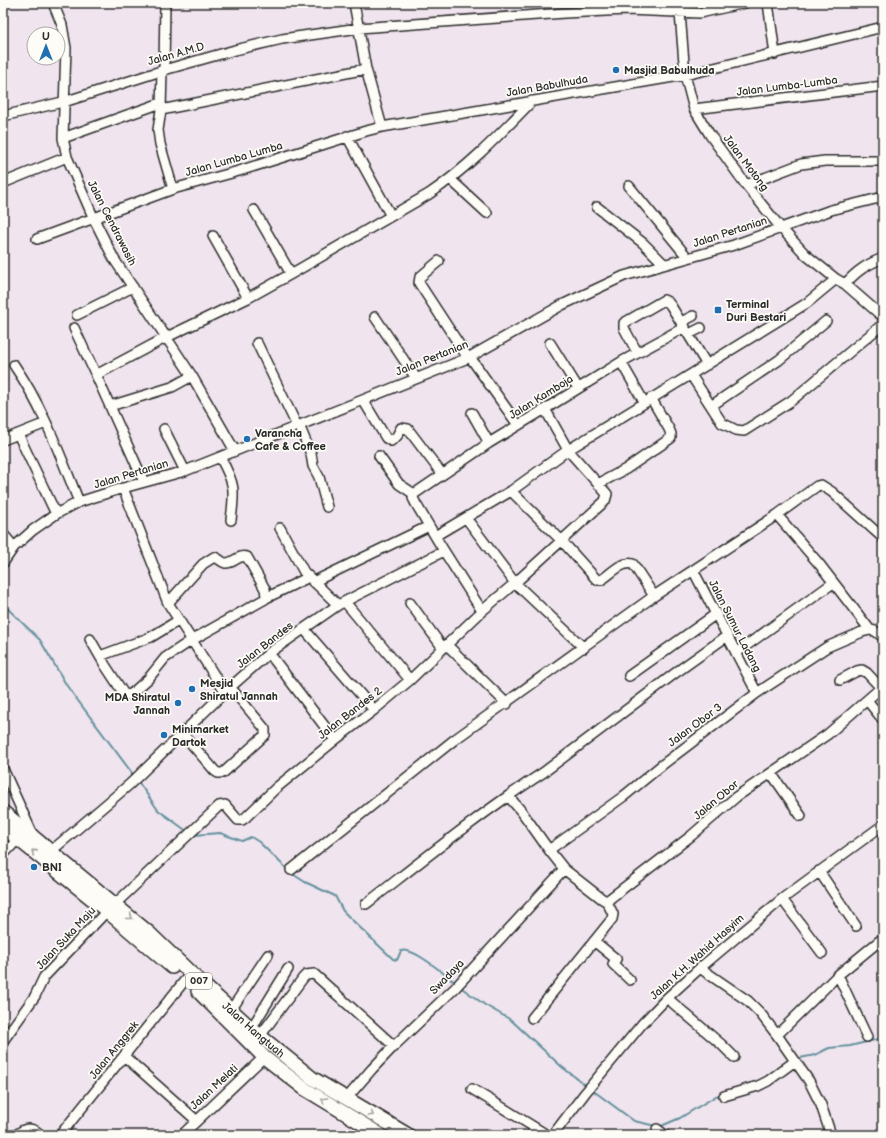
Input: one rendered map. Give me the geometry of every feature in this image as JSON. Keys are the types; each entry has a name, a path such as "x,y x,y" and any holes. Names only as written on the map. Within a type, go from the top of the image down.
{"highway":[{"name":"Jalan Hangtuah","path":"3,812 34,836 83,886"},
{"name":"Jalan Hangtuah","path":"3,827 111,908 149,933 309,1084 346,1099 408,1135"},
{"name":"Jalan Hangtuah","path":"111,908 186,979 264,1057 309,1084 381,1135"}],"street":[{"name":"Jalan Cendrawasih","path":"53,3 62,24 66,48 63,138 67,157 94,219 114,259 192,376 236,451"},
{"path":"165,3 161,107 158,130 160,144 173,189"},
{"path":"354,3 366,69 382,127"},
{"name":"Jalan A.M.D","path":"3,116 64,102 163,70 282,39 359,28 588,12 627,10 700,13 745,3"},
{"path":"768,3 775,54 883,27"},
{"name":"Jalan Motong","path":"680,13 685,75 694,110 710,135 746,186 806,255 836,279 845,284 883,317"},
{"name":"Jalan Babulhuda","path":"382,127 532,100 685,75 775,54"},
{"path":"63,138 161,107 366,69"},
{"name":"Jalan Lumba-Lumba","path":"694,110 883,86"},
{"path":"96,375 167,337 248,298 292,274 450,180 490,145 532,100"},
{"name":"Jalan Lumba Lumba","path":"37,239 173,189 239,171 348,136 382,127"},
{"path":"348,136 390,216"},
{"path":"3,183 67,157"},
{"path":"746,186 801,164 825,161 883,161"},
{"path":"450,180 487,213"},
{"path":"629,186 688,258"},
{"name":"Jalan Pertanian","path":"3,563 14,547 33,530 56,514 79,502 185,471 469,358 575,298 624,276 734,245 831,210 883,197"},
{"path":"597,207 643,243 664,264"},
{"path":"254,210 292,274"},
{"path":"213,236 248,298"},
{"path":"845,284 856,272 866,265 883,258"},
{"path":"439,261 420,277 419,283 469,358 518,425"},
{"path":"435,536 511,491 568,450 807,303 836,279"},
{"path":"77,315 133,287"},
{"path":"637,352 624,328 624,323 664,300 668,302 707,365"},
{"path":"685,328 694,316"},
{"path":"375,317 416,378"},
{"path":"711,406 780,360 826,321"},
{"path":"691,375 722,423 736,430 744,431 790,401 883,324"},
{"path":"74,328 144,482"},
{"path":"685,328 701,328"},
{"name":"Jalan Kamboja","path":"414,494 489,442 637,352 685,328"},
{"path":"258,343 311,454 313,466 319,478 327,507"},
{"path":"550,343 578,388"},
{"path":"545,409 568,450 598,484 626,469 669,441 671,434 669,429 621,362"},
{"path":"14,365 33,395 79,502"},
{"path":"110,406 172,387 192,376"},
{"path":"363,400 386,438 390,441 397,436 401,428 408,429 442,474"},
{"path":"472,413 489,442"},
{"path":"3,440 46,423"},
{"path":"164,429 185,471"},
{"path":"18,434 56,514"},
{"path":"379,456 399,484 414,494 414,501 482,611"},
{"path":"220,457 228,472 234,490 231,520"},
{"name":"Jalan Bandes 2","path":"111,908 220,806 223,805 227,807 237,819 242,820 276,788 410,680 482,611 605,501 607,494 598,484"},
{"path":"291,870 454,740 507,704 654,596 777,515 812,489 821,485 832,492 883,538"},
{"path":"123,488 168,603 192,640 228,690 266,729 265,735 221,774 216,772 182,733"},
{"path":"511,491 562,541 597,580 607,577 623,564 629,562 634,564 654,596"},
{"path":"777,515 820,565 870,630 875,631 883,637"},
{"path":"466,518 515,583 584,648"},
{"path":"90,639 124,694 130,695 148,679 165,658 192,640 266,598 429,526"},
{"path":"280,528 304,572 342,604 410,680"},
{"path":"3,534 14,547"},
{"name":"Jalan Bandes","path":"50,852 130,784 182,733 270,653 342,604 444,551"},
{"path":"168,603 203,564 214,557 227,563 239,556 246,557 265,589 266,598"},
{"name":"Jalan Sumur Ladang","path":"693,570 757,693"},
{"path":"736,653 833,583"},
{"path":"410,603 445,647 507,704"},
{"path":"629,676 716,614"},
{"path":"100,656 151,637 179,620"},
{"path":"304,629 374,710"},
{"name":"Jalan Obor 3","path":"549,850 624,796 662,765 757,693 827,647 856,634 870,630"},
{"path":"366,904 436,850 727,636"},
{"path":"270,653 335,740"},
{"path":"840,680 862,670 882,687"},
{"name":"Jalan Obor","path":"606,900 612,897 691,836 736,797 828,734 882,687"},
{"path":"867,700 883,720"},
{"path":"3,769 34,836"},
{"path":"771,772 801,816"},
{"path":"509,797 522,812 564,869 601,898 606,900 613,912 613,917 532,1018"},
{"name":"Jalan K.H. Wahid Hasyim","path":"553,1135 642,1024 667,998 700,968 782,899 883,825"},
{"path":"3,855 18,839"},
{"name":"Swadaya","path":"346,1099 372,1068 458,985 564,869"},
{"path":"819,871 856,926"},
{"path":"782,899 822,953"},
{"name":"Jalan Suka Maju","path":"3,1041 35,996 44,977 111,908"},
{"path":"777,1035 838,975 883,938"},
{"path":"594,941 616,959 613,964 630,980"},
{"path":"231,1010 268,955"},
{"path":"700,968 748,1001 777,1035 809,1081 821,1105 831,1135"},
{"path":"256,1033 288,969"},
{"path":"256,1033 303,978 306,975 314,974 394,1046"},
{"path":"838,975 867,1037"},
{"name":"Jalan Anggrek","path":"60,1135 186,979"},
{"path":"667,998 734,1057"},
{"path":"124,1056 196,1120"},
{"name":"Jalan Melati","path":"182,1135 196,1120 264,1057"},
{"path":"724,1096 758,1086 768,1081 795,1061"},
{"path":"472,1089 547,1135"},
{"path":"17,1135 23,1130 29,1129 41,1135"},
{"path":"657,1129 665,1135"}],"waterway":[{"path":"3,604 40,640 67,686 135,777"},
{"path":"137,780 158,810 188,832"},
{"path":"194,835 220,833 242,841 251,837 259,842 288,870"},
{"path":"291,873 305,882 335,896 343,911 393,959 397,960 401,951 414,953 429,962 456,983"},
{"path":"459,986 485,1005 511,1020 562,1067 588,1087"},
{"path":"800,1058 815,1055 829,1048 850,1046 883,1038"},
{"path":"591,1089 634,1121 656,1126"},
{"path":"659,1127 680,1118 716,1096 722,1094"}],"place":[{"name":"Masjid Babulhuda","path":"616,70"},
{"name":"Terminal Duri Bestari","path":"718,310"},
{"name":"Varancha Cafe & Coffee","path":"247,439"},
{"name":"Mesjid Shiratul Jannah","path":"192,689"},
{"name":"MDA Shiratul Jannah","path":"178,703"},
{"name":"Minimarket Dartok","path":"164,735"},
{"name":"BNI","path":"34,867"}]}
